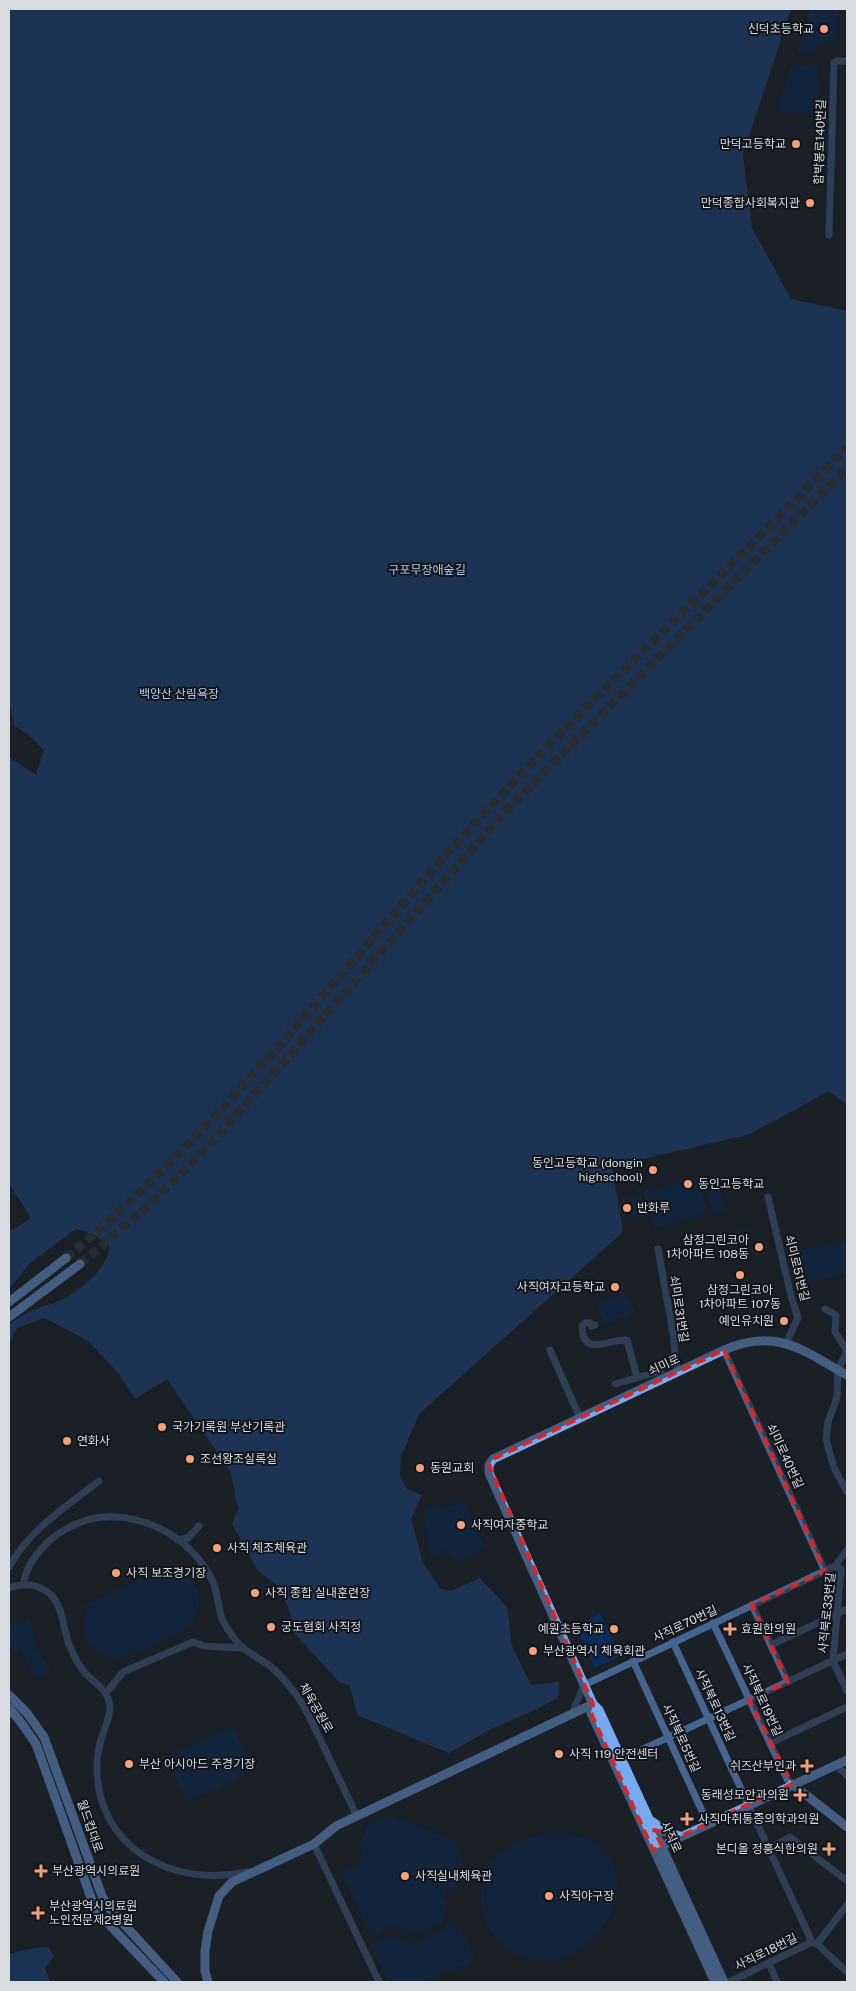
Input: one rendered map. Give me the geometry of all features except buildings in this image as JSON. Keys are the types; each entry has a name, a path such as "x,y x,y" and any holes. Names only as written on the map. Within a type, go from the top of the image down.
{"main road":[{"path":"9,1302 66,1258"},
{"path":"9,1317 80,1264"},
{"name":"쇠미로","path":"493,1458 724,1350 745,1342 761,1339 786,1343 847,1375"},
{"name":"사직로","path":"493,1458 489,1465 489,1473 584,1685 593,1704 599,1710 648,1816 657,1848 715,1982"},
{"name":"월드컵대로","path":"9,1695 27,1713 44,1737 102,1896 110,1909 177,1982"},
{"path":"208,1982 205,1951 208,1931 219,1896 232,1882 314,1844 336,1826 356,1816 593,1704"},
{"name":"사직로","path":"593,1704 591,1713 724,1982"},
{"name":"월드컵대로","path":"9,1708 36,1744 94,1906 100,1915 164,1982"},
{"path":"657,1848 847,1760"},
{"path":"806,1794 808,1777"},
{"path":"792,1784 847,1826"},
{"path":"648,1816 665,1832 681,1836"}],"street":[{"name":"함박봉로140번길","path":"828,235 834,63 837,61 847,61"},
{"name":"쇠미로51번길","path":"768,1197 790,1296 798,1318 786,1343"},
{"name":"쇠미로31번길","path":"658,1249 674,1339 675,1362 679,1371"},
{"path":"825,1309 836,1315 835,1332 846,1349 838,1370 837,1397 828,1422 826,1439 834,1468 847,1492"},
{"path":"595,1325 591,1326 590,1323 585,1323 582,1326 584,1337 592,1345 627,1340 637,1377"},
{"path":"550,1350 580,1418"},
{"name":"쇠미로40번길","path":"724,1350 825,1571"},
{"path":"615,1384 658,1372 661,1373 663,1379"},
{"path":"9,1567 21,1547 31,1536 99,1481"},
{"name":"체육공원로","path":"23,1584 29,1566 43,1548 58,1533 87,1520 110,1517 134,1519 156,1526 178,1540 195,1556 209,1574 217,1593 222,1618 242,1648 271,1667 298,1696 356,1816"},
{"path":"178,1540 188,1538 199,1526"},
{"path":"841,1567 847,1550"},
{"name":"사직로70번길","path":"584,1685 825,1571 841,1567"},
{"name":"사직북로33번길","path":"841,1567 833,1661 847,1691"},
{"path":"9,1588 23,1584 38,1587 53,1596 58,1603 64,1629 72,1651 86,1674 106,1694 109,1701 109,1714 102,1736 97,1766 101,1794 112,1822 120,1835 132,1848 150,1860 174,1871 205,1876 253,1871"},
{"path":"752,1605 788,1682"},
{"path":"771,1645 847,1609"},
{"name":"사직북로19번길","path":"713,1624 787,1779 792,1784"},
{"path":"106,1694 123,1672 193,1642 204,1646 242,1648"},
{"name":"사직북로13번길","path":"673,1642 815,1943"},
{"path":"622,1759 847,1654"},
{"name":"사직북로5번길","path":"633,1662 708,1824"},
{"path":"572,1714 584,1685"},
{"path":"770,1744 847,1707"},
{"path":"835,1765 847,1775"},
{"path":"769,1848 790,1837 847,1881"},
{"path":"314,1844 378,1982"},
{"name":"사직로18번길","path":"729,1982 815,1943 847,1905"},
{"path":"815,1943 847,1972"},
{"path":"769,1963 777,1982"}],"highlighted area":[{"path":"724,1350 825,1571 752,1605 788,1682 749,1700 792,1784 681,1836 654,1830 662,1846 653,1850 591,1713 593,1704 489,1465 493,1459"}],"shaded area":[{"name":"신덕초등학교","path":"810,9 838,9 835,42 826,41 813,53 797,52"},
{"path":"817,64 820,99 811,113 777,112 791,66"},
{"path":"698,1177 708,1213 654,1229 643,1192"},
{"path":"718,1186 725,1209 713,1213 707,1190"},
{"path":"640,1193 647,1216 635,1219 629,1197"},
{"path":"747,1227 750,1243 731,1247 728,1234"},
{"path":"710,1240 713,1256 694,1260 690,1244"},
{"path":"847,1240 847,1274 795,1284 788,1252"},
{"path":"626,1293 635,1312 605,1325 596,1306"},
{"path":"463,1500 486,1548 455,1563 447,1550 430,1559 423,1512 435,1501 441,1510"},
{"path":"174,1564 176,1570 174,1572 185,1576 197,1589 199,1607 191,1624 183,1631 148,1648 122,1657 109,1657 99,1653 90,1645 84,1632 87,1611 84,1605"},
{"path":"600,1613 621,1656 595,1668 576,1627"},
{"path":"30,1620 36,1646 51,1670 37,1678 20,1651 12,1652 9,1638 9,1625"},
{"path":"233,1726 253,1771 187,1802 166,1757"},
{"path":"389,1815 454,1840 464,1862 454,1890 448,1889 444,1898 448,1904 442,1923 416,1934 392,1926 370,1935 342,1872 358,1865 362,1853 359,1846 368,1825"},
{"name":"사직야구장","path":"558,1833 590,1841 609,1857 617,1878 614,1902 604,1925 587,1945 564,1957 538,1960 520,1955 505,1946 493,1934 485,1920 481,1903 482,1887 488,1870 499,1855 512,1845 542,1835"},
{"path":"454,1924 461,1928 476,1959 425,1982 388,1982 370,1944 391,1935 414,1943"}],"green space":[{"name":"구포무장애숲길","path":"9,9 791,9 743,154 752,228 791,299 847,311 847,1105 829,1091 748,1135 612,1166 623,1232 419,1414 401,1457 400,1476 407,1489 422,1495 411,1519 423,1563 440,1588 451,1591 480,1578 507,1607 512,1646 531,1685 559,1682 558,1698 489,1730 449,1753 357,1715 350,1685 340,1683 293,1632 292,1620 281,1588 258,1571 232,1524 238,1509 231,1473 167,1379 135,1399 119,1374 88,1341 44,1318 17,1328 9,1345 9,1324 32,1310 59,1301 75,1292 99,1270 108,1254 109,1245 93,1234 76,1229 30,1263 9,1289 9,1232 31,1218 9,1184 9,757 36,775 44,750 29,735 14,725 9,702"},
{"path":"48,1947 54,1957 45,1968 50,1982 9,1982 9,1954"}],"tunnel":[{"path":"66,1258 126,1205 183,1149 238,1091 504,792 847,447"},
{"path":"80,1264 143,1210 185,1170 250,1100 507,810 847,468"}],"place":[{"name":"신덕초등학교","path":"824,29"},
{"name":"만덕고등학교","path":"796,144"},
{"name":"만덕종합사회복지관","path":"810,203"},
{"name":"동인고등학교 (dongin highschool)","path":"653,1170"},
{"name":"동인고등학교","path":"688,1184"},
{"name":"반화루","path":"627,1208"},
{"name":"삼정그린코아 1차아파트 108동","path":"759,1247"},
{"name":"삼정그린코아 1차아파트 107동","path":"740,1275"},
{"name":"사직여자고등학교","path":"615,1287"},
{"name":"예인유치원","path":"784,1321"},
{"name":"국가기록원 부산기록관","path":"162,1427"},
{"name":"연화사","path":"67,1441"},
{"name":"조선왕조실록실","path":"190,1459"},
{"name":"동원교회","path":"420,1468"},
{"name":"사직여자중학교","path":"461,1525"},
{"name":"사직 체조체육관","path":"217,1548"},
{"name":"사직 보조경기장","path":"116,1573"},
{"name":"사직 종합 실내훈련장","path":"255,1593"},
{"name":"궁도협회 사직정","path":"271,1627"},
{"name":"예원초등학교","path":"614,1629"},
{"name":"효원한의원","path":"730,1629"},
{"name":"부산광역시 체육회관","path":"533,1651"},
{"name":"사직 119 안전센터","path":"559,1754"},
{"name":"부산 아시아드 주경기장","path":"129,1764"},
{"name":"쉬즈산부인과","path":"807,1766"},
{"name":"동래성모안과의원","path":"800,1795"},
{"name":"사직마취통증의학과의원","path":"687,1819"},
{"name":"본디올 정흥식한의원","path":"829,1849"},
{"name":"부산광역시의료원","path":"41,1871"},
{"name":"사직실내체육관","path":"405,1876"},
{"name":"사직야구장","path":"549,1896"},
{"name":"부산광역시의료원 노인전문제2병원","path":"38,1913"}],"park label":[{"name":"백양산 산림욕장","path":"179,694"}]}
